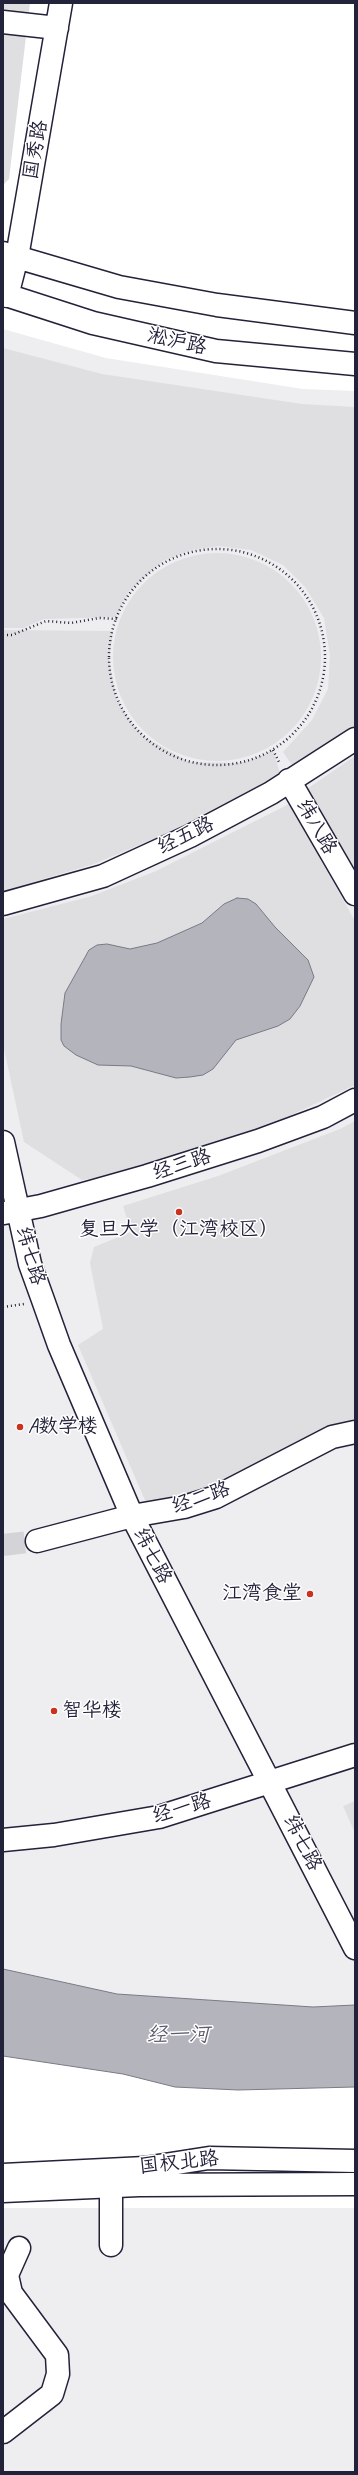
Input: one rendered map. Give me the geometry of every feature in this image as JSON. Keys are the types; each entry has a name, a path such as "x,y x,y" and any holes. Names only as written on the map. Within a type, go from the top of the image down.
{"main road":[{"name":"国秀路","path":"5,295 10,255 61,3"},
{"path":"3,22 57,28"},
{"path":"10,255 119,287 217,305 355,323"},
{"name":"淞沪路","path":"5,295 93,323 216,351 355,364"},
{"name":"经五路","path":"3,904 103,876 190,836 270,793 355,739"},
{"name":"纬八路","path":"289,780 355,894"},
{"name":"经三路","path":"10,1212 42,1206 147,1176 243,1146 322,1117 355,1100"},
{"name":"纬七路","path":"3,1142 10,1212 59,1345 132,1516 355,1948"},
{"name":"经二路","path":"37,1541 132,1516 184,1507 216,1497 332,1437 355,1432"},
{"name":"经一路","path":"3,1840 54,1835 159,1817 355,1755"},
{"name":"国权北路","path":"3,2175 145,2168 208,2158 355,2161"},
{"name":"国权北路","path":"3,2191 111,2186 355,2184"},
{"path":"111,2186 111,2245"},
{"path":"3,2432 52,2394 58,2374 57,2355 11,2294 6,2275 19,2248"}],"path":[{"path":"218,549 241,551 260,558 280,569 292,580 304,594 319,622 325,662 318,698 307,719 290,738 256,758 239,763 212,764 189,762 171,754 142,736 131,723 116,697 111,680 109,660 113,631 118,619 122,606 132,591 151,573 178,557 191,553 218,549"},
{"path":"3,635 16,634 46,621 71,623 99,618 118,619"}],"shaded area":[{"path":"3,3 30,3 9,179 3,185"},
{"name":"复旦大学（江湾校区）","path":"3,329 106,358 303,389 355,391 355,2058 3,2034"},
{"path":"3,348 102,374 302,404 355,407 355,729 296,771 283,752 312,720 328,689 330,656 324,618 305,587 283,565 251,550 219,546 191,550 163,561 129,591 116,617 44,619 23,628 3,628"},
{"path":"217,553 237,555 266,565 283,577 297,591 309,608 313,617 319,637 321,657 319,677 309,706 297,723 283,737 266,749 257,753 237,759 217,761 197,759 168,749 151,737 137,723 125,706 121,697 115,677 113,657 115,637 125,608 137,591 151,577 168,565 177,561 197,555"},
{"path":"3,630 113,631 109,660 116,697 131,723 143,736 189,762 239,763 256,758 273,750 281,777 189,824 94,864 3,891"},
{"path":"355,756 355,868 307,789"},
{"path":"289,804 355,921 355,1085 266,1127 114,1175 82,1180 24,1142 3,1044 3,919 92,896 156,871"},
{"path":"355,1121 355,1427 217,1490 147,1505 78,1345 103,1329 90,1263 94,1247 131,1232 123,1206 218,1176 340,1129"},
{"path":"355,1801 355,1833 343,1806"},
{"path":"3,2208 355,2208 355,2472 3,2472"}],"water":[{"path":"237,898 248,899 256,904 275,927 308,960 314,977 300,1006 290,1019 278,1026 236,1040 213,1069 203,1075 190,1077 176,1078 131,1066 98,1065 76,1055 64,1046 61,1040 61,1024 65,993 89,950 97,945 107,944 130,949 157,943 202,923 224,904"},
{"name":"经一河","path":"3,1969 117,1994 313,2007 355,2005 355,2087 238,2090 175,2087 123,2074 3,2056"}],"tunnel":[{"path":"3,1545 37,1541"}],"place":[{"name":"复旦大学（江湾校区）","path":"179,1212"},
{"name":"A数学楼","path":"20,1427"},
{"name":"江湾食堂","path":"310,1594"},
{"name":"智华楼","path":"54,1711"}]}
